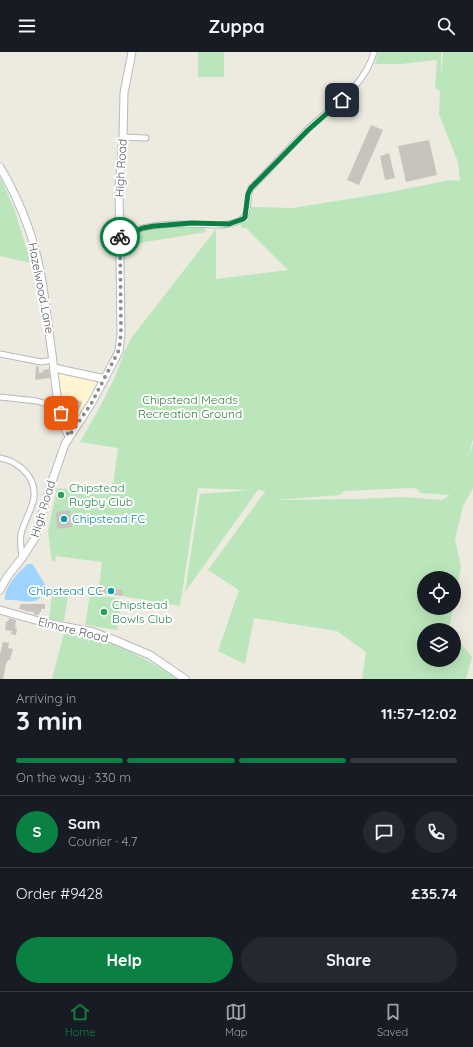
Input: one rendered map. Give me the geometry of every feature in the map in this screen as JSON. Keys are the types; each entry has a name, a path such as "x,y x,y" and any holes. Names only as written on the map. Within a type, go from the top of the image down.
{"street":[{"name":"High Road","path":"0,590 7,577 37,535 50,487 69,436 91,404 119,350 121,337 119,189 123,137 124,93 132,52"},
{"path":"120,236 154,226 192,223 224,225 243,219 246,214 248,194 251,188 308,130 342,100 361,80 374,52"},
{"path":"123,137 146,138"},
{"name":"Hazelwood Lane","path":"0,167 20,207 36,253 41,277 59,404 69,436"},
{"path":"0,354 54,364 105,379"},
{"path":"0,397 59,404"},
{"path":"0,458 14,463 23,469 30,477 34,489 33,502 21,536 22,558"},
{"name":"Elmore Road","path":"0,610 46,623 93,632 112,639 150,655 185,679"}],"shaded area":[{"path":"56,371 97,381 87,403 69,430 64,416"}],"green space":[{"path":"198,52 224,52 224,77 198,77"},
{"name":"Chipstead Meads Recreation Ground","path":"378,52 441,52 441,76 443,52 473,52 473,439 468,457 473,444 473,488 463,506 455,539 461,567 460,571 417,571 417,615 452,615 450,623 417,623 417,667 461,667 461,644 472,657 466,679 362,679 366,652 337,631 254,618 245,664 218,651 239,590 208,570 264,493 266,496 264,491 258,490 185,592 200,494 251,490 198,488 180,606 122,596 123,590 99,587 102,562 56,556 55,561 52,561 48,532 57,488 112,493 118,448 80,442 115,377 125,350 132,337 216,229 216,279 288,270 246,228 241,228 241,224 248,220 251,207 293,208 391,192 450,180 460,181 458,162 439,114 440,91 435,88 437,60 401,64 375,64","holes":["412,488 417,489 420,493 450,495 442,500 402,497 276,500 340,495 344,491"]},
{"path":"0,177 14,208 31,263 0,256"},
{"path":"203,226 206,232 127,245 126,242 127,236 137,231 160,227"},
{"path":"53,587 69,589 64,621 49,619"},
{"name":"Chipstead Bowls Club","path":"90,594 122,599 117,630 85,625"},
{"path":"64,633 93,638 110,643 137,655 179,679 52,679"}],"water":[{"path":"28,564 32,564 36,569 46,586 47,593 38,600 34,601 27,602 5,600 5,595 9,585"}],"building":[{"path":"371,125 383,130 359,185 347,180"},
{"path":"429,140 437,175 406,182 398,146"},
{"path":"389,153 395,178 385,180 380,156"},
{"path":"36,366 39,367 39,373 43,372 43,370 49,369 50,378 35,380"},
{"path":"71,397 82,402 75,420 66,417 65,412"},
{"name":"Chipstead FC","path":"70,510 72,527 57,529 56,512"},
{"name":"Chipstead CC","path":"99,587 123,590 122,596 99,593"},
{"path":"21,604 45,604 45,609 41,609 41,612 39,612 40,614 35,615 33,612 19,609"},
{"path":"9,618 16,620 16,635 11,634 12,631 5,630 6,621 8,622"},
{"path":"3,642 9,643 8,648 13,649 10,660 8,660 6,664 3,679 0,679 0,654"}],"way so far":[{"path":"61,413 63,423 69,436 91,404 110,370 119,350 121,333 120,237"}],"place":[{"name":"Chipstead Rugby Club","path":"61,495"},
{"name":"Chipstead FC","path":"64,519"},
{"name":"Chipstead CC","path":"111,591"},
{"name":"Chipstead Bowls Club","path":"104,612"}],"route":[{"path":"120,237 143,228 154,226 192,223 220,225 229,224 243,219 246,214 248,194 251,188 308,130 342,100"}]}
